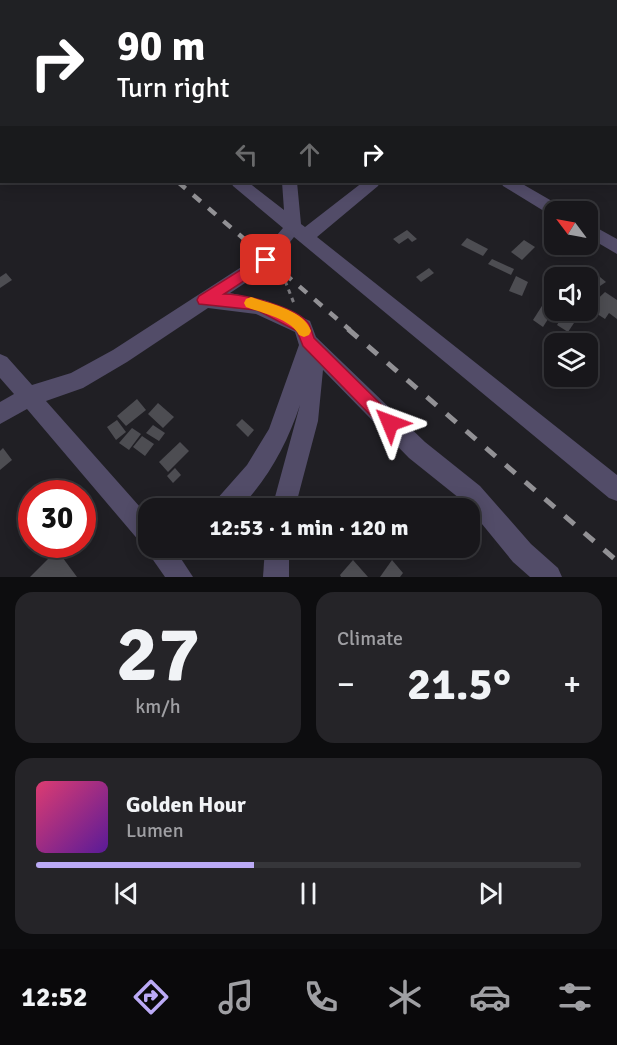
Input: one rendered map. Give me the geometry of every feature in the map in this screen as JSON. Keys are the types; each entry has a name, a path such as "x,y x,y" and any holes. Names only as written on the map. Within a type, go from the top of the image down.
{"street":[{"path":"239,183 617,490"},
{"path":"290,183 299,231"},
{"path":"0,414 27,397 59,388 97,369 266,260 299,231 371,183"},
{"path":"510,183 544,204"},
{"path":"598,236 617,247"},
{"path":"204,300 232,300 258,304 279,313 305,334 417,450 472,494 522,554 549,577"},
{"path":"233,498 253,475 281,431 292,402 305,334"},
{"path":"287,498 306,424 311,393 313,367 305,334"},
{"path":"0,363 27,397 138,520"},
{"path":"169,558 180,577"},
{"path":"276,577 277,558"}],"path":[{"path":"284,261 282,273 305,334"}],"building":[{"path":"407,230 417,239 412,242 408,238 399,244 393,239"},
{"path":"467,238 488,249 483,256 461,245"},
{"path":"524,240 535,247 522,260 511,252"},
{"path":"492,259 514,269 511,275 488,264"},
{"path":"429,268 434,273 421,282 416,277"},
{"path":"6,273 12,280 0,288 0,277"},
{"path":"598,275 606,282 600,286 598,284"},
{"path":"516,276 528,282 522,296 509,291"},
{"path":"605,292 617,300 617,319 609,313 605,319 598,314 598,299"},
{"path":"544,303 544,321 547,321 543,327 533,320"},
{"path":"559,321 575,321 568,332 557,325"},
{"path":"137,399 146,410 126,426 117,416"},
{"path":"158,403 174,417 163,428 148,414"},
{"path":"242,419 254,430 248,437 236,425"},
{"path":"117,420 126,432 116,440 107,427"},
{"path":"153,425 165,433 159,441 146,433"},
{"path":"132,428 141,434 129,450 119,443"},
{"path":"142,436 154,444 145,456 133,447"},
{"path":"180,442 189,451 168,472 159,462"},
{"path":"3,448 12,460 0,470 0,451"},
{"path":"175,468 181,475 173,483 167,476"},
{"path":"49,558 63,558 77,577 30,577"},
{"path":"353,560 368,577 341,577 340,575"},
{"path":"392,560 403,573 400,577 380,577"}],"railway":[{"path":"179,183 350,330"},
{"path":"348,329 617,561"}],"slow traffic":[{"path":"251,303 279,313 303,327 304,331"}],"route":[{"path":"266,260 204,300 232,300 258,304 303,327 308,342 390,423"}]}
